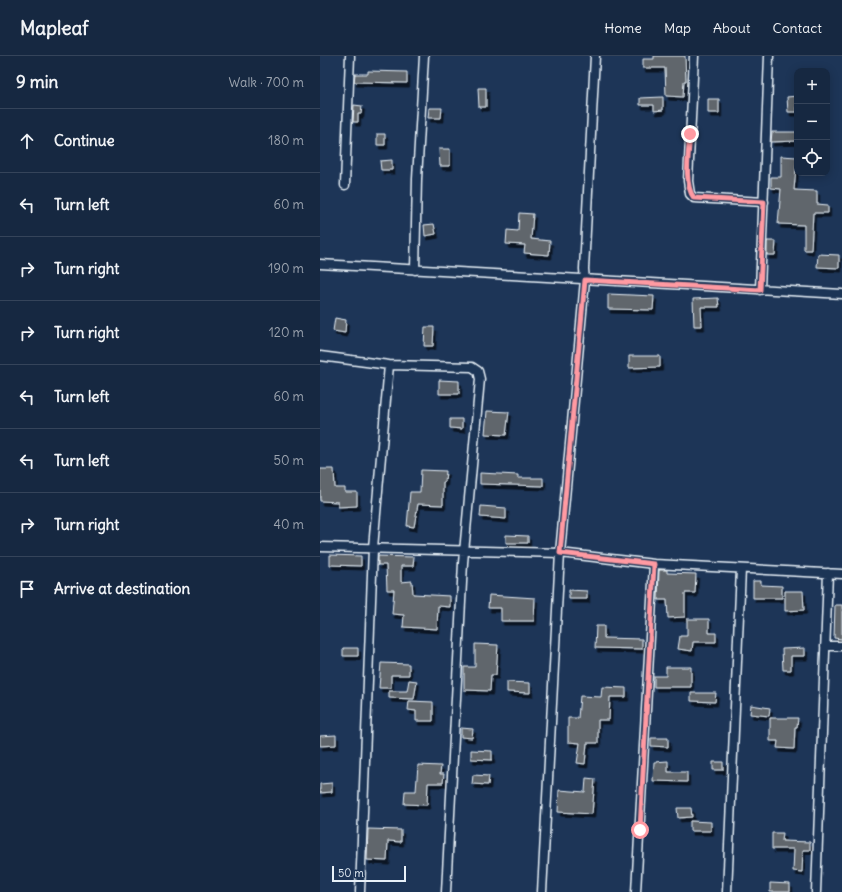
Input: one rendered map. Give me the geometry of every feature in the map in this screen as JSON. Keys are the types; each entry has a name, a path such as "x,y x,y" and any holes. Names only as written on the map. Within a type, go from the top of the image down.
{"street":[{"path":"345,185 350,56"},
{"path":"414,270 417,179 424,56"},
{"path":"542,892 560,553 585,280 584,269 595,56"},
{"path":"694,56 688,181 690,194 694,198 764,202"},
{"path":"760,290 769,56"},
{"path":"320,264 842,294"},
{"path":"320,356 389,365 472,367 478,371 480,379 464,551 446,892"},
{"path":"360,892 373,548 389,365"},
{"path":"320,547 560,553 654,564 842,574"},
{"path":"636,892 654,564"},
{"path":"727,892 741,569"},
{"path":"816,892 828,573"},
{"path":"825,646 842,646"}],"building":[{"path":"654,56 685,56 686,81 684,81 683,97 666,96 665,68 643,68 643,59 654,59"},
{"path":"368,71 407,72 407,83 354,82 355,74 368,74"},
{"path":"478,88 486,88 486,107 479,107"},
{"path":"794,96 794,112 788,112 787,97"},
{"path":"663,97 663,110 654,111 654,105 640,105 640,98"},
{"path":"708,99 719,99 719,113 708,113"},
{"path":"354,105 362,106 361,114 358,114 358,122 353,122"},
{"path":"429,108 442,108 441,118 428,118"},
{"path":"772,132 794,132 794,141 771,142"},
{"path":"377,134 385,134 385,145 377,145"},
{"path":"439,149 450,149 450,166 440,166"},
{"path":"781,156 794,157 794,176 795,176 794,190 817,191 817,204 828,205 828,213 813,213 811,250 804,250 804,225 778,224 781,189 771,188 771,177 781,177"},
{"path":"392,160 392,170 381,170 380,161"},
{"path":"519,213 533,214 531,239 550,241 549,255 524,253 525,245 506,244 507,230 518,231"},
{"path":"434,224 436,234 425,236 424,225"},
{"path":"767,241 776,241 775,255 767,255"},
{"path":"818,254 839,255 839,268 817,267"},
{"path":"608,294 654,296 653,310 608,309"},
{"path":"718,298 719,307 701,307 702,326 694,326 693,299"},
{"path":"335,318 346,320 345,333 333,331"},
{"path":"425,327 434,327 433,346 424,346"},
{"path":"629,356 660,356 660,367 629,368"},
{"path":"439,380 459,381 459,394 439,394"},
{"path":"487,411 509,412 506,435 485,434"},
{"path":"450,419 462,419 462,429 450,428"},
{"path":"320,469 334,469 335,488 345,488 345,492 357,492 357,506 338,507 338,502 320,501"},
{"path":"421,470 446,471 445,482 443,482 443,505 418,504 414,527 407,526 410,492 420,492"},
{"path":"480,473 518,475 518,478 543,478 543,486 480,484"},
{"path":"481,506 506,508 506,519 480,517"},
{"path":"506,535 528,536 528,543 506,543"},
{"path":"330,555 361,556 361,566 330,565"},
{"path":"378,556 414,557 413,566 401,566 401,582 412,581 413,594 450,596 450,607 438,606 437,629 403,627 404,615 392,614 394,590 387,590 386,565 378,565"},
{"path":"659,570 667,570 667,573 696,574 695,593 685,593 685,617 668,618 667,600 658,600"},
{"path":"753,581 761,581 761,585 782,586 782,598 753,598"},
{"path":"569,590 587,591 587,599 569,599"},
{"path":"785,591 803,591 804,610 785,611"},
{"path":"489,595 535,598 534,621 501,621 501,608 488,608"},
{"path":"835,605 842,605 842,639 834,638"},
{"path":"687,619 709,619 709,633 716,633 716,642 693,642 692,651 678,649 680,636 687,636"},
{"path":"596,626 604,626 604,638 642,639 642,649 595,648"},
{"path":"475,644 498,645 496,675 491,675 490,691 464,690 464,667 475,667"},
{"path":"343,648 358,648 358,656 343,656"},
{"path":"805,648 805,656 791,656 791,670 783,670 782,649"},
{"path":"381,663 409,664 409,675 391,675 391,688 379,688"},
{"path":"666,667 691,667 691,687 654,687 654,676 666,676"},
{"path":"409,680 417,681 414,699 389,698 389,691 407,691"},
{"path":"507,682 530,683 530,693 507,692"},
{"path":"602,687 626,688 626,697 610,697 609,720 598,720 598,743 587,743 585,764 577,763 580,743 568,742 568,718 578,718 580,696 601,697"},
{"path":"691,693 716,693 715,702 691,701"},
{"path":"409,701 433,702 433,721 416,721 416,711 408,710"},
{"path":"751,705 770,708 769,716 750,714"},
{"path":"770,718 798,718 797,727 795,727 794,749 777,748 778,741 770,741"},
{"path":"461,728 473,729 472,738 461,737"},
{"path":"336,735 336,745 320,746 320,736"},
{"path":"651,738 668,738 668,747 651,746"},
{"path":"471,750 492,751 492,760 471,759"},
{"path":"668,761 668,772 687,772 687,782 653,781 654,762"},
{"path":"713,762 723,762 723,770 713,770"},
{"path":"418,765 441,766 440,774 444,774 443,783 428,783 427,805 404,804 405,791 416,791"},
{"path":"473,775 489,776 488,785 472,784"},
{"path":"586,778 595,779 592,814 558,812 559,790 585,792"},
{"path":"332,783 332,792 320,793 320,784"},
{"path":"677,808 691,808 692,817 678,818"},
{"path":"690,821 711,822 711,831 690,831"},
{"path":"368,829 401,830 401,842 388,841 387,861 367,860"},
{"path":"772,833 783,833 782,841 810,842 810,850 803,850 802,872 793,871 794,849 772,849"},
{"path":"770,883 790,884 790,892 770,892"}],"route":[{"path":"640,830 654,564 560,553 585,280 760,290 764,202 694,198 690,194 688,181 690,134"}]}
